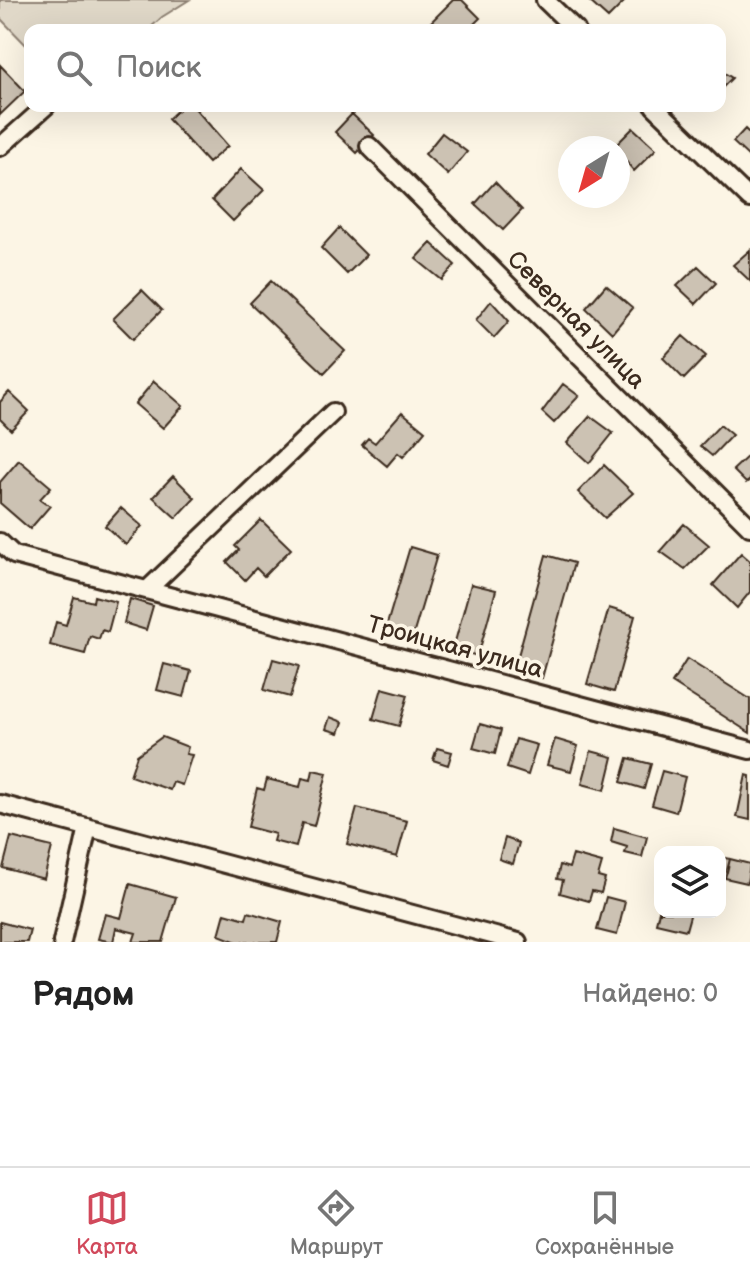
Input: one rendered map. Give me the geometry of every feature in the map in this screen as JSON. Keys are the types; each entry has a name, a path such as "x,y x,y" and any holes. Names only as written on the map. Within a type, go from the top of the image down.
{"street":[{"path":"545,0 570,24"},
{"path":"0,147 39,112"},
{"path":"660,112 750,199"},
{"name":"Северная улица","path":"369,146 750,527"},
{"path":"147,590 333,412"},
{"name":"Троицкая улица","path":"0,542 14,555 750,750"},
{"path":"0,804 518,942"},
{"path":"62,942 88,827"}],"shaded area":[{"path":"0,0 189,0 154,24 24,24 24,43 0,18"}],"building":[{"path":"453,0 462,0 480,18 474,24 431,22"},
{"path":"588,0 626,0 608,18"},
{"path":"0,65 24,92 0,115"},
{"path":"176,112 198,112 228,146 208,163 168,119"},
{"path":"352,114 374,135 357,153 335,132"},
{"path":"633,128 656,149 634,171 630,166 630,136 625,136"},
{"path":"745,129 750,134 750,158 733,142"},
{"path":"442,133 467,152 448,175 425,154"},
{"path":"241,169 264,190 233,221 212,200"},
{"path":"495,182 522,210 503,230 475,204"},
{"path":"339,228 366,255 347,274 321,248"},
{"path":"431,243 455,265 442,280 416,259"},
{"path":"750,250 750,281 733,265"},
{"path":"698,266 716,283 696,304 677,286"},
{"path":"271,281 345,351 324,373 250,303"},
{"path":"606,285 633,308 612,333 586,308"},
{"path":"142,290 162,310 133,339 113,319"},
{"path":"491,301 509,321 494,338 476,320"},
{"path":"683,336 706,356 684,379 663,358"},
{"path":"154,381 183,406 163,428 135,404"},
{"path":"563,384 579,396 554,423 542,412"},
{"path":"9,392 29,411 11,430 0,419 0,402"},
{"path":"402,412 425,431 403,457 398,453 387,466 362,445 368,438 375,443"},
{"path":"590,416 613,433 589,463 567,443"},
{"path":"720,425 732,435 712,456 700,446"},
{"path":"750,454 750,480 746,483 733,470"},
{"path":"19,460 51,487 40,499 50,506 30,529 0,503 0,482"},
{"path":"604,465 633,493 605,518 578,492"},
{"path":"173,476 195,498 176,518 153,497"},
{"path":"121,508 142,526 126,545 105,526"},
{"path":"261,520 291,549 264,576 256,568 245,580 227,562 239,550 235,546"},
{"path":"684,524 709,545 685,569 660,551"},
{"path":"410,547 437,555 412,639 385,631"},
{"path":"741,553 750,561 750,592 737,608 713,585"},
{"path":"546,555 574,563 542,678 514,670"},
{"path":"471,584 496,590 478,656 453,649"},
{"path":"94,596 116,602 108,632 102,630 99,639 90,636 85,654 50,645 56,622 66,625 74,597 93,602"},
{"path":"130,599 153,606 146,630 124,623"},
{"path":"609,608 635,616 614,692 587,684"},
{"path":"273,659 299,666 290,697 264,690"},
{"path":"687,659 750,699 750,733 672,683"},
{"path":"164,664 191,671 184,697 157,690"},
{"path":"382,688 408,695 399,726 373,719"},
{"path":"330,717 343,722 339,733 326,729"},
{"path":"480,724 501,730 495,754 473,748"},
{"path":"162,737 188,747 186,754 192,755 182,785 173,782 170,790 130,776 137,755"},
{"path":"516,739 537,745 528,775 507,768"},
{"path":"555,739 578,746 571,771 547,765"},
{"path":"437,748 452,752 448,765 433,760"},
{"path":"591,751 613,757 605,790 582,784"},
{"path":"628,758 651,764 644,789 621,782"},
{"path":"313,770 327,773 314,826 302,823 296,847 273,841 275,834 248,827 257,788 264,790 267,779 300,787 302,778 311,780"},
{"path":"662,771 685,777 676,812 652,805"},
{"path":"746,775 750,776 750,820 737,817"},
{"path":"357,808 407,821 397,857 347,844"},
{"path":"614,828 647,837 642,857 625,853 627,847 611,842"},
{"path":"11,837 52,847 44,879 3,868"},
{"path":"505,838 519,843 513,864 499,859"},
{"path":"573,855 602,863 598,877 605,879 601,893 592,891 589,901 560,893 563,880 557,879 560,865 569,868"},
{"path":"730,859 750,864 747,883 726,878"},
{"path":"130,884 176,897 163,942 133,942 136,933 116,928 113,942 98,939 105,914 121,918"},
{"path":"606,897 625,902 617,935 597,930"},
{"path":"248,912 282,922 277,942 237,942 219,935 225,913 246,919"},
{"path":"657,918 689,918 686,930 656,923"},
{"path":"0,922 30,930 27,942 0,942"}]}
